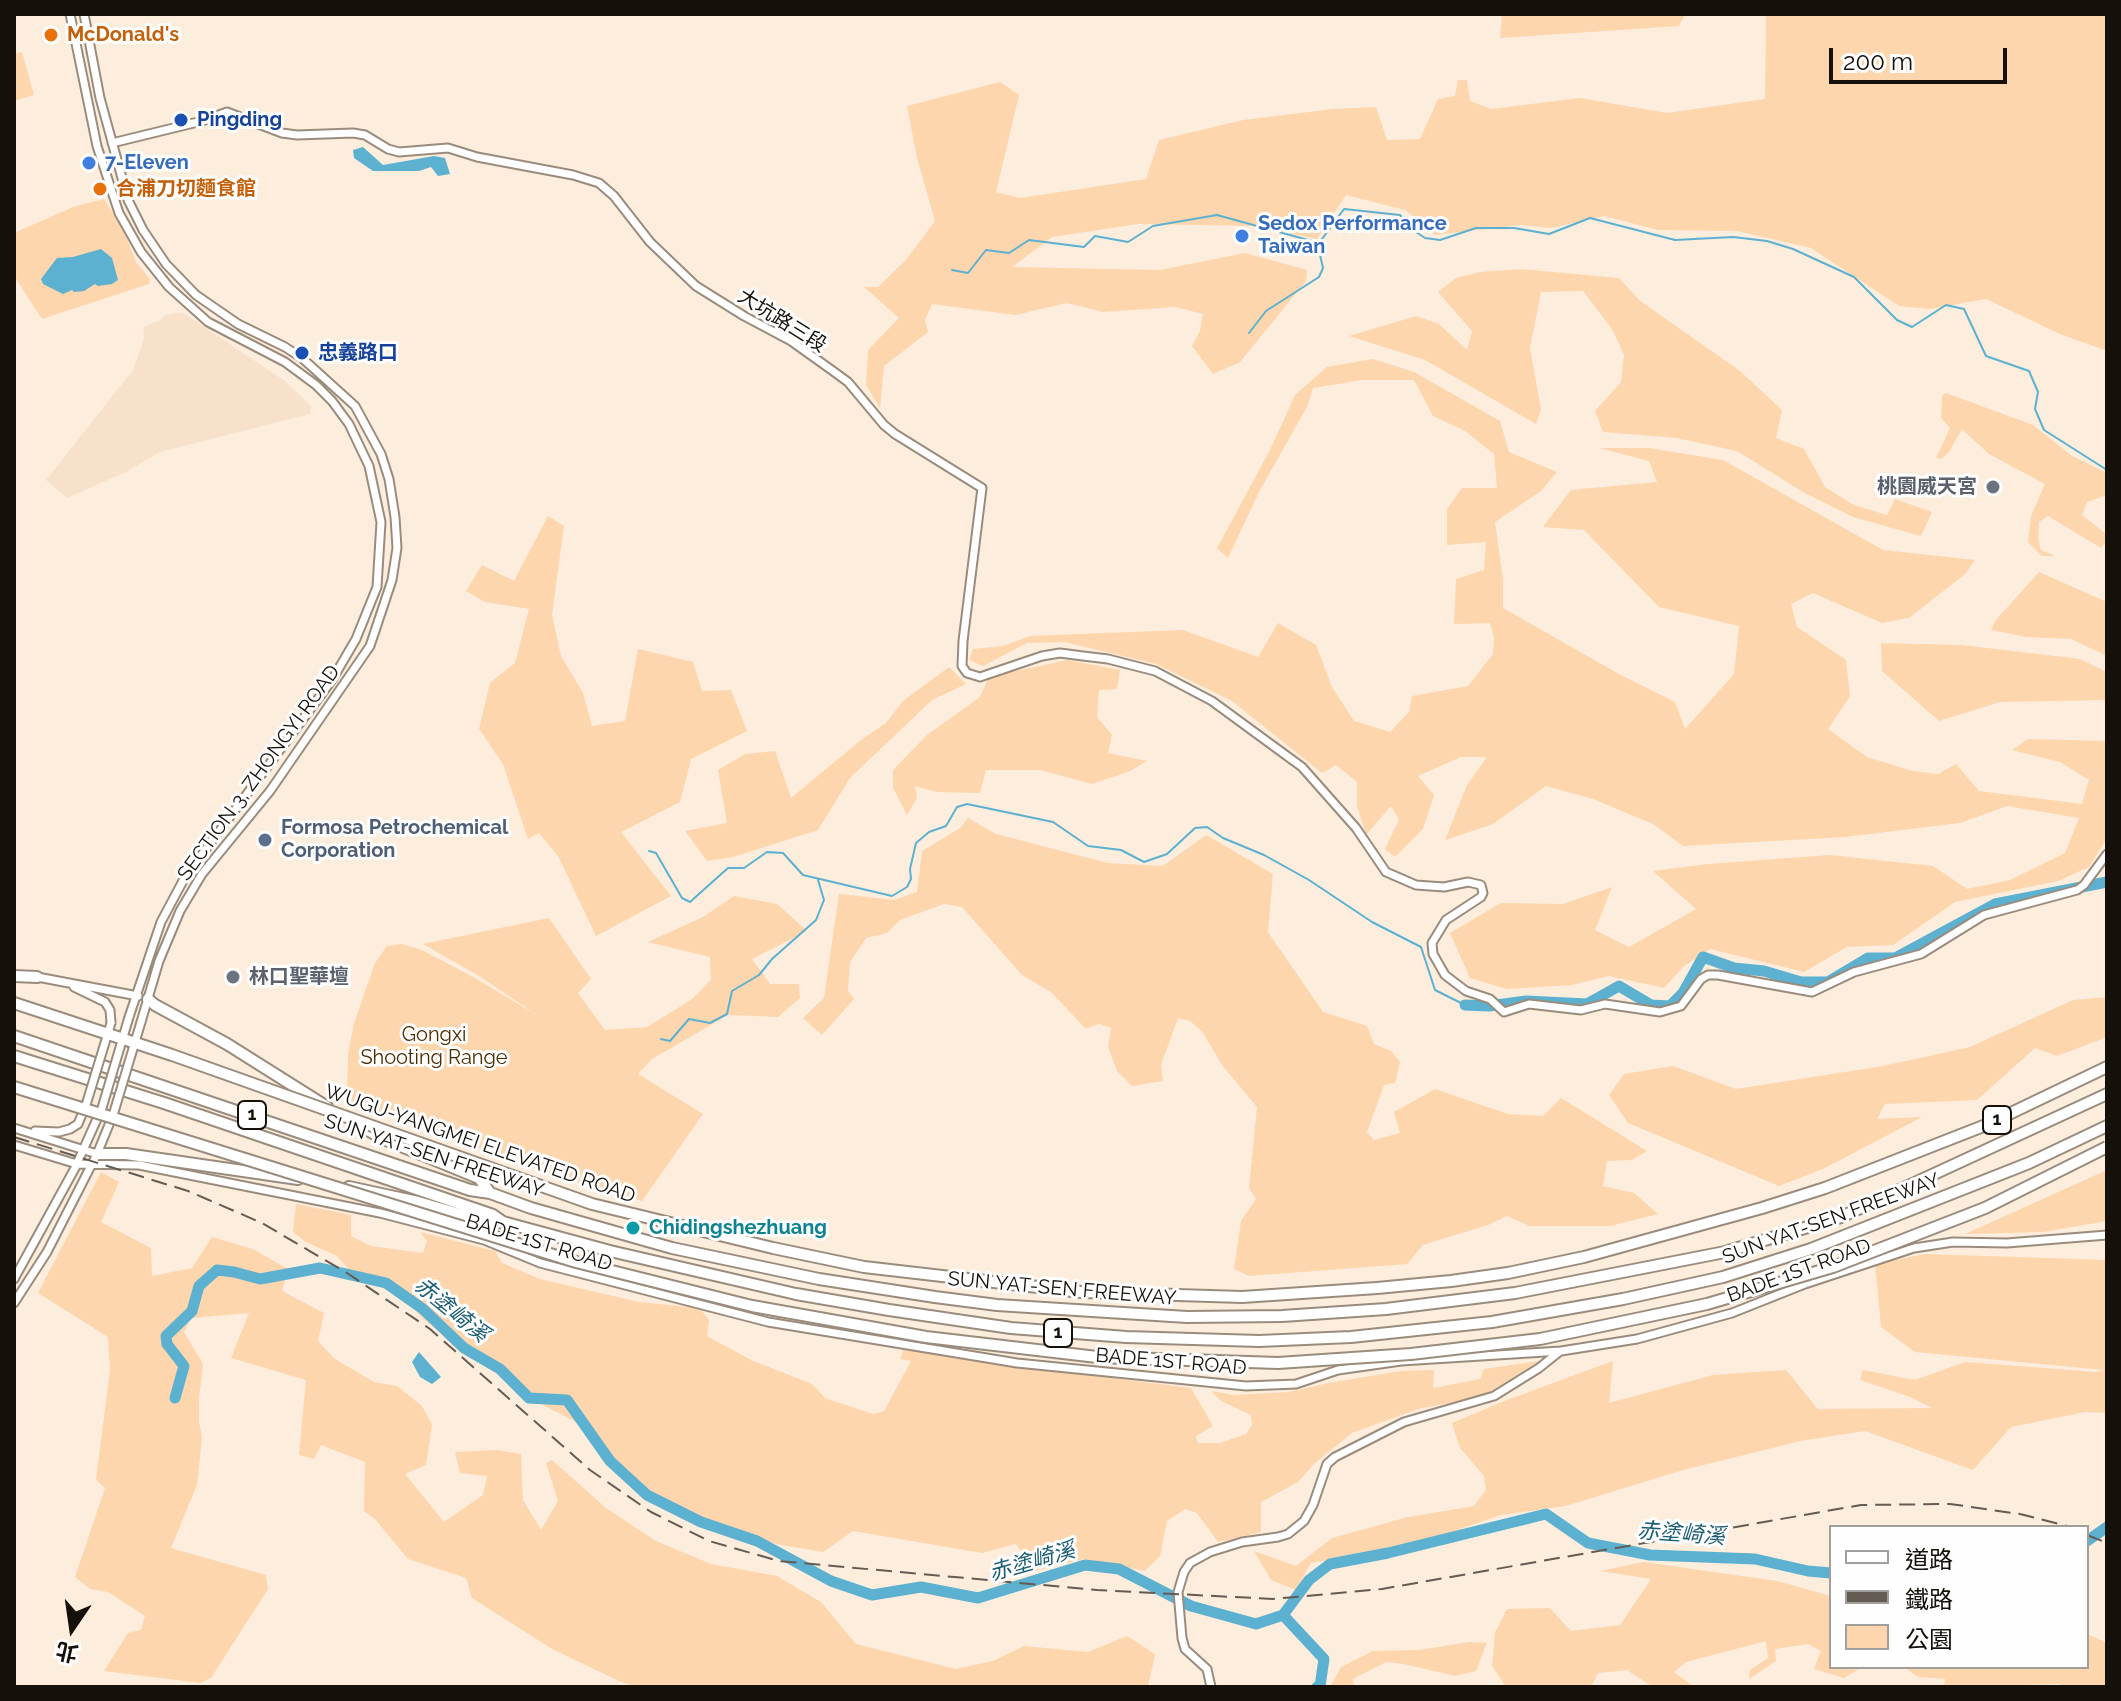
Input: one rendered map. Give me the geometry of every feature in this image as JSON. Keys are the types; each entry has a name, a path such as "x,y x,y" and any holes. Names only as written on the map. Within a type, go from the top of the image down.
{"highway":[{"path":"14,973 37,977"},
{"path":"148,999 384,1139 479,1178 490,1193"},
{"name":"WUGU-YANGMEI ELEVATED ROAD","path":"14,1003 172,1055 592,1204 681,1228 864,1267 1081,1292 1242,1297 1377,1288 1508,1273 1656,1238 1775,1204 1883,1165 1986,1125 2107,1067"},
{"path":"14,1028 31,1034 48,1047"},
{"name":"SUN YAT-SEN FREEWAY","path":"14,1036 470,1190 490,1193 531,1208 672,1248 819,1279 997,1305 1187,1317 1282,1316 1386,1309 1515,1293 1725,1252 1841,1217 2107,1094"},
{"name":"SUN YAT-SEN FREEWAY","path":"14,1056 493,1215 503,1222 610,1251 796,1294 952,1320 1078,1335 1126,1337 1259,1341 1351,1337 1432,1330 1563,1312 1723,1277 1811,1249 2029,1163 2107,1126"},
{"name":"1","path":"14,1087 576,1262 752,1306 926,1337 1097,1357 1278,1363 1411,1354 1540,1339 1707,1304 1833,1267 1985,1208 2107,1147"},
{"path":"95,1159 126,1154 325,1183 418,1202 490,1223 503,1222"}],"street":[{"name":"SECTION 3, ZHONGYI ROAD","path":"14,1279 77,1164 102,1108 135,996 161,922 185,877 322,695 363,626 377,587 381,522 369,466 341,413 316,385 285,362 208,322 169,287 141,252 119,213 97,146 70,14"},
{"name":"SECTION 3, ZHONGYI ROAD","path":"14,1303 47,1252 95,1159 114,1112 159,961 180,911 202,874 270,791 370,646 392,580 397,548 389,479 381,454 355,406 302,358 238,324 196,295 166,264 143,230 128,200 112,143 84,14"},
{"name":"大坑路三段","path":"112,143 227,112 282,133 353,133 365,135 399,152 448,148 497,162 573,175 599,183 614,196 650,242 696,286 791,341 848,382 895,434 982,488 961,656 967,673 980,677 1029,658 1060,653 1108,659 1155,671 1212,701 1302,767 1356,828 1386,872 1416,885 1444,887 1468,882 1481,885 1481,897 1446,920 1432,943 1433,954 1445,975 1466,991 1495,1002 1504,1012 1529,1004 1581,1010 1605,1004 1660,1012 1681,1006 1701,979 1708,975 1812,992 1854,972 1921,954 1984,915 2084,885 2107,854"},
{"path":"322,695 333,702"},
{"path":"37,977 148,999"},
{"path":"24,1131 59,1132 78,1124 111,1023 110,1010 105,1002 90,993 52,980"},
{"path":"14,1128 84,1150 95,1159"},
{"path":"14,1145 77,1164 95,1159"},
{"name":"BADE 1ST ROAD","path":"95,1159 334,1203 493,1243 540,1263 719,1311 846,1337 1017,1363 1215,1384 1296,1384 1338,1370 1401,1361 1561,1351 1637,1339 1693,1324 1914,1248 1953,1242 2007,1243 2107,1235"},
{"path":"1211,1687 1207,1669 1185,1649 1178,1592 1190,1563 1210,1552 1242,1542 1278,1537 1297,1528 1313,1505 1327,1464 1335,1457 1404,1422 1494,1396 1561,1351"}],"shaded area":[{"path":"182,312 285,381 311,406 310,414 160,452 126,472 67,498 46,480 133,370 144,339 143,327 165,315"}],"green space":[{"path":"1502,14 1685,14 1679,26 1500,38"},
{"path":"1766,14 2107,14 2107,351 2060,334 1986,299 1930,309 1899,306 1811,248 1737,231 1658,230 1604,216 1551,228 1521,225 1435,235 1405,210 1346,195 1317,239 1251,226 1138,224 1052,237 1012,267 1160,270 1245,253 1307,270 1306,281 1240,362 1213,374 1192,346 1200,331 1203,314 1175,307 1103,312 1067,303 1015,315 932,304 925,320 928,332 884,366 880,408 866,385 868,350 899,318 864,287 878,287 906,260 935,221 917,158 907,106 1000,82 1019,95 996,192 1020,198 1146,179 1159,140 1243,120 1376,107 1387,140 1420,139 1438,99 1455,96 1458,80 1467,80 1470,101 1491,109 1580,98 1667,113 1765,99"},
{"path":"22,52 34,95 14,101 14,54"},
{"path":"104,199 124,231 136,262 150,279 149,284 42,319 14,276 14,233 73,207"},
{"path":"1521,269 1619,278 1639,300 1740,371 1782,410 1776,438 1804,449 1825,487 1854,505 1887,515 1895,499 1932,512 1921,536 1853,517 1803,492 1737,451 1677,438 1603,432 1595,411 1621,382 1624,355 1612,329 1583,291 1541,292 1530,348 1541,409 1536,424 1425,360 1349,336 1416,316 1439,324 1467,350 1472,331 1438,292 1456,278 1480,272"},
{"path":"1373,359 1414,372 1500,421 1509,452 1557,472 1541,491 1495,522 1503,579 1503,608 1675,702 1685,729 1734,674 1739,626 1659,607 1584,530 1543,527 1571,490 1657,482 1649,461 1599,448 1649,448 1723,460 1883,550 1975,560 1965,574 1909,618 1882,623 1813,593 1791,604 1797,627 1846,660 1850,696 1828,729 1867,757 1913,771 1938,774 1956,764 1979,791 2082,804 2089,780 2060,762 2012,750 2028,739 2107,741 2107,838 2089,867 2058,881 1955,902 1893,945 1847,947 1804,972 1710,949 1684,966 1664,988 1609,976 1572,985 1507,989 1470,978 1450,933 1501,903 1563,904 1612,887 1595,930 1629,947 1696,909 1653,871 1830,855 1933,866 1967,889 2010,880 2065,853 2079,818 2007,806 1960,823 1845,837 1683,846 1653,824 1593,799 1546,786 1493,824 1445,840 1467,785 1487,757 1461,757 1418,776 1434,795 1423,829 1395,857 1385,849 1399,820 1391,806 1366,835 1357,806 1357,782 1336,765 1322,773 1232,701 1156,664 1065,642 1027,643 983,666 969,660 973,649 1003,646 1030,636 1183,630 1258,657 1278,623 1316,645 1332,687 1354,721 1390,732 1409,712 1412,696 1468,686 1493,654 1494,637 1490,623 1454,624 1456,579 1484,570 1486,542 1447,545 1447,509 1462,488 1497,488 1494,454 1465,431 1433,416 1414,380 1362,380 1313,388 1307,407 1259,492 1228,558 1217,548 1270,450 1295,395 1327,367"},
{"path":"1946,393 2033,425 2072,456 2107,473 2107,495 2087,502 2082,515 2107,535 2101,548 2048,516 2039,522 2038,539 2041,550 2055,556 2042,556 2028,542 2031,516 2045,484 1989,454 1962,429 1949,452 1941,459 1936,458 1950,428 1941,418 1942,396"},
{"path":"548,516 564,526 552,615 561,656 583,693 592,726 625,721 638,649 693,662 702,691 731,690 747,731 691,759 680,802 621,832 671,896 596,936 558,856 539,833 528,839 503,764 479,729 490,683 515,663 529,609 485,602 466,591 482,565 514,581"},
{"path":"2039,572 2107,602 2107,656 2071,639 2026,637 1991,630 1995,621"},
{"path":"1881,643 1962,645 2080,659 2107,672 2107,700 2000,702 1939,721 1882,671"},
{"path":"1067,660 1120,670 1117,689 1099,690 1097,717 1112,735 1108,753 1147,761 1130,771 1092,784 1040,770 986,770 980,793 936,792 915,786 917,798 907,815 893,788 893,770 927,735 980,697 989,677"},
{"path":"949,667 966,684 932,700 850,778 818,830 733,857 707,861 685,831 727,823 718,770 745,754 775,751 791,798 886,723 903,701"},
{"path":"968,818 996,834 1108,863 1163,866 1206,835 1273,874 1268,932 1323,1012 1367,1026 1374,1044 1391,1051 1400,1062 1395,1083 1384,1085 1367,1132 1374,1140 1400,1133 1394,1112 1435,1089 1508,1114 1543,1116 1561,1098 1647,1151 1632,1160 1607,1161 1603,1186 1634,1193 1658,1214 1610,1226 1530,1226 1507,1216 1423,1245 1407,1264 1249,1276 1234,1269 1241,1221 1256,1199 1249,1188 1257,1107 1222,1065 1202,1031 1190,1021 1178,1018 1161,1065 1163,1081 1132,1086 1117,1071 1108,1047 1111,1028 1099,1024 1086,1029 1051,992 1022,975 962,907 944,904 900,920 887,933 866,938 850,962 848,991 854,999 822,1035 803,1018 824,998 839,894 894,900 917,892 922,851 960,828"},
{"name":"Gongxi Shooting Range","path":"734,896 777,904 807,931 752,959 770,984 799,984 800,998 778,1017 728,1015 652,1059 638,1074 703,1114 642,1201 528,1166 356,1104 347,1098 348,1055 354,1023 375,963 387,946 402,944 422,950 537,1015 479,976 423,944 549,918 591,979 578,993 605,1030 647,1027 691,1000 711,980 710,957 648,942 703,917"},
{"path":"2107,997 2107,1037 2057,1056 2035,1048 1977,1100 1885,1104 1877,1119 1922,1117 1823,1169 1779,1186 1628,1123 1609,1095 1624,1074 1673,1066 1736,1089 1883,1066 1970,1047 2073,1000"},
{"path":"2107,1170 2107,1221 2043,1232 1965,1234"},
{"path":"101,1172 119,1182 101,1222 151,1248 152,1276 192,1268 212,1237 253,1249 288,1269 282,1291 324,1313 318,1341 335,1359 374,1382 397,1386 422,1406 432,1425 426,1465 405,1474 444,1522 483,1495 487,1476 460,1473 455,1452 497,1450 521,1454 523,1500 541,1530 558,1501 546,1463 552,1460 606,1508 656,1541 711,1564 777,1576 821,1602 856,1644 956,1669 993,1661 1024,1646 1088,1652 1127,1636 1155,1654 1148,1687 637,1687 619,1681 552,1649 472,1598 466,1578 408,1559 375,1519 364,1511 365,1462 321,1445 314,1459 299,1455 306,1380 231,1358 249,1313 191,1318 184,1332 203,1364 199,1398 202,1438 197,1485 171,1548 266,1575 268,1589 211,1678 200,1683 104,1671 128,1633 141,1630 145,1616 108,1592 90,1589 75,1577 105,1488 96,1480 110,1370 108,1337 38,1293"},
{"path":"296,1204 351,1215 351,1236 371,1246 423,1253 427,1241 420,1232 495,1251 502,1263 540,1279 639,1302 702,1311 709,1320 707,1336 751,1360 812,1384 825,1398 873,1414 884,1411 911,1361 900,1359 904,1349 1191,1388 1213,1426 1196,1436 1198,1443 1220,1443 1246,1434 1252,1425 1251,1415 1221,1401 1211,1391 1234,1395 1289,1392 1401,1371 1434,1370 1433,1388 1480,1379 1484,1369 1539,1361 1481,1397 1418,1409 1352,1433 1315,1463 1298,1482 1261,1502 1261,1532 1218,1542 1197,1513 1185,1509 1167,1521 1160,1556 1145,1571 1084,1559 1035,1571 1016,1544 982,1553 853,1531 823,1552 776,1544 698,1517 630,1483 580,1424 537,1402 470,1350 424,1320 390,1282 356,1278 337,1256 306,1242 293,1232"},
{"path":"1925,1254 2107,1260 2107,1413 2085,1412 2011,1427 1973,1470 1865,1431 1800,1441 1683,1470 1566,1506 1501,1515 1407,1547 1311,1563 1296,1590 1271,1580 1254,1551 1296,1566 1332,1538 1408,1517 1474,1506 1486,1490 1484,1476 1460,1448 1452,1423 1613,1361 1609,1403 1713,1375 1786,1370 1818,1409 1932,1408 1860,1380 1863,1370 1915,1380 1965,1362 2096,1372 2104,1370 1915,1352 1881,1327 1875,1264"},
{"path":"1643,1562 1777,1581 1829,1595 1829,1669 1859,1669 1844,1678 1814,1669 1821,1651 1808,1644 1775,1649 1776,1661 1749,1679 1750,1670 1768,1658 1766,1641 1686,1662 1674,1672 1694,1687 1653,1687 1627,1670 1598,1673 1591,1687 1506,1687 1492,1666 1495,1633 1507,1609 1550,1608 1571,1631 1620,1625 1651,1579 1600,1571"},
{"path":"2089,1635 2107,1643 2107,1687 2066,1687 2059,1684 1944,1687 1945,1679 1918,1677 1907,1669 2089,1669"},
{"path":"1469,1642 1487,1643 1476,1671 1455,1676 1386,1662 1353,1679 1354,1687 1330,1687 1341,1667 1373,1651 1419,1650"}],"water":[{"path":"363,147 383,165 434,156 445,158 450,174 438,176 431,167 419,171 373,171 354,158 353,150"},
{"path":"101,249 112,258 118,280 112,284 95,284 84,291 72,290 63,294 43,284 41,279 57,258"},
{"path":"419,1352 441,1377 432,1384 420,1377 412,1362"}],"waterway":[{"path":"1322,239 1344,209 1400,215 1425,238 1440,240 1476,228 1514,228 1549,234 1590,218 1675,240 1733,237 1767,241 1793,249 1854,277 1897,320 1912,327 1946,305 1964,309 1986,356 2029,371 2038,392 2035,409 2044,430 2107,470"},
{"path":"952,270 968,273 986,250 1009,253 1029,240 1084,247 1095,236 1128,242 1153,226 1217,215 1319,243"},
{"path":"1249,333 1266,311 1319,277 1323,268 1320,255"},
{"path":"649,851 656,853 682,898 690,902 728,868 744,868 767,852 783,853 803,875 892,896 907,887 911,879 916,843 929,832 946,826 957,807 967,804 1053,822 1088,846 1121,850 1144,862 1167,854 1195,828 1207,827 1309,880 1372,922 1421,947 1435,990 1465,1005"},
{"path":"661,1039 670,1041 689,1019 710,1023 727,1014 732,991 759,975 772,959 816,920 824,900 818,880"},
{"path":"1465,1005 1489,1006 1526,1001 1587,1004 1619,986 1651,1005 1670,1006 1683,993 1703,957 1734,968 1764,971 1801,982 1828,982 1868,958 1895,958 1995,904 2107,882"},
{"name":"赤塗崎溪","path":"175,1398 184,1366 167,1344 166,1336 192,1311 199,1286 217,1270 260,1279 320,1268 386,1283 423,1309 464,1348 500,1369 529,1398 567,1400 610,1461 647,1495 701,1522 757,1541 831,1581 872,1595 921,1587 978,1598 1085,1565 1119,1569 1191,1606 1256,1624 1283,1615 1309,1580 1330,1564 1546,1514 1588,1543 1650,1555 1755,1559 1829,1573"},
{"name":"赤塗崎溪","path":"2089,1540 2107,1527"},
{"path":"1283,1615 1324,1659 1320,1686 1317,1687"}],"railway":[{"path":"14,1137 188,1191 262,1223 347,1273 430,1329 590,1470 651,1512 709,1541 779,1561 1097,1590 1273,1599 1382,1589 1861,1505 1950,1504 2020,1514 2063,1525"},
{"path":"2089,1536 2107,1543"}],"place":[{"name":"McDonald's","path":"51,35"},
{"name":"Pingding","path":"181,120"},
{"name":"7-Eleven","path":"89,163"},
{"name":"合浦刀切麵食館","path":"100,189"},
{"name":"Sedox Performance Taiwan","path":"1242,236"},
{"name":"忠義路口","path":"302,353"},
{"name":"桃園威天宮","path":"1993,487"},
{"name":"Formosa Petrochemical Corporation","path":"265,840"},
{"name":"林口聖華壇","path":"233,977"},
{"name":"Chidingshezhuang","path":"633,1228"}]}
